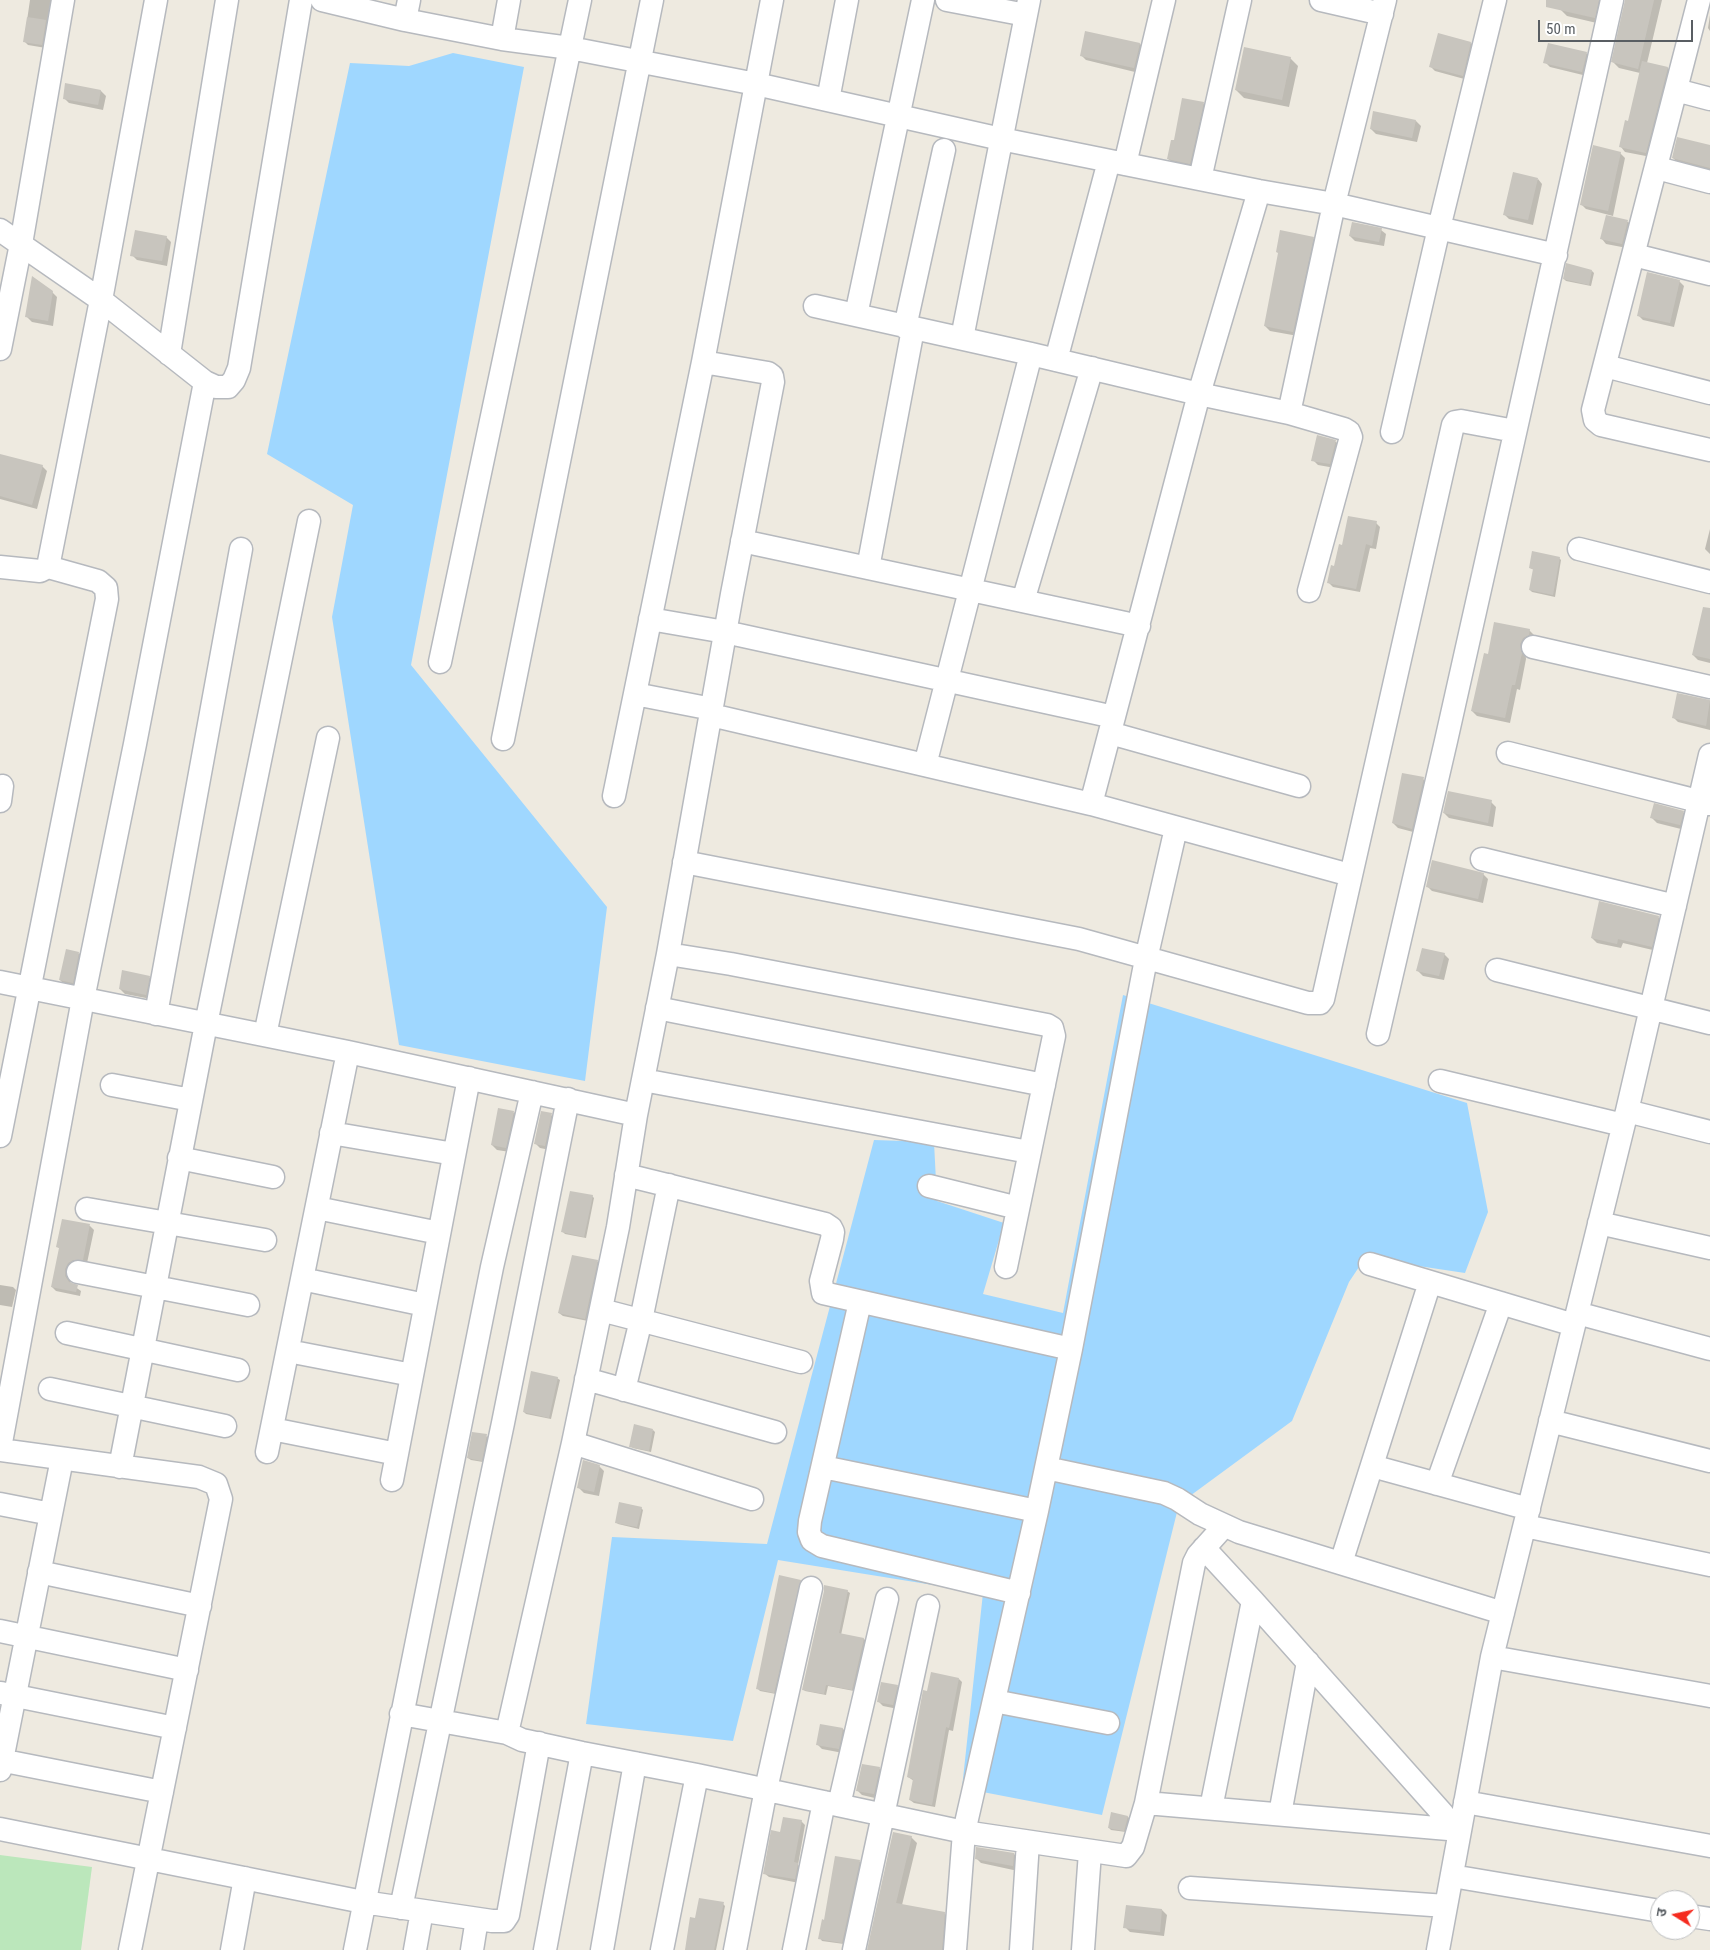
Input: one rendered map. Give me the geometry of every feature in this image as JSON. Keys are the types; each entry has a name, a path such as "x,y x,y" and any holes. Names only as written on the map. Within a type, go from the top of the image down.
{"street":[{"path":"0,349 21,244 63,0"},
{"path":"48,567 101,300 156,0"},
{"path":"169,354 227,0"},
{"path":"0,230 101,300 205,382 216,388 228,387 234,380 239,368 301,0"},
{"path":"322,0 407,10 502,39 570,48 756,84 1000,138 1259,192 1334,204 1556,255"},
{"path":"502,39 509,0"},
{"path":"440,662 580,0"},
{"path":"503,739 652,0"},
{"path":"614,796 703,362 772,0"},
{"path":"828,100 847,0"},
{"path":"856,315 922,0"},
{"path":"947,0 1027,7 962,338"},
{"path":"1056,360 1117,162 1164,0"},
{"path":"1200,179 1240,0"},
{"path":"1289,413 1334,204 1384,7 1321,0"},
{"path":"1392,432 1438,228 1495,0"},
{"path":"1378,1034 1516,432 1612,0"},
{"path":"1699,0 1593,410 1595,420 1601,425 1612,429 1710,450"},
{"path":"1676,90 1710,99"},
{"path":"868,568 909,328 944,150"},
{"path":"1657,168 1710,182"},
{"path":"1091,804 1199,394 1259,192"},
{"path":"1634,255 1710,274"},
{"path":"816,306 1289,413 1344,429 1349,432 1351,437 1309,591"},
{"path":"925,765 1031,354"},
{"path":"508,1733 601,1310 636,1115 668,954 725,632 773,382 772,376 768,373 703,362"},
{"path":"1605,366 1710,393"},
{"path":"1023,601 1092,368"},
{"path":"130,1950 221,1499 216,1484 198,1478 0,1449 83,999 135,744 205,382"},
{"path":"684,862 1070,937 1308,1003 1320,1003 1323,999 1453,425 1457,421 1461,421 1516,432"},
{"path":"120,1467 206,1024 309,521"},
{"path":"742,541 1139,626"},
{"path":"156,1014 241,549"},
{"path":"1579,549 1710,582"},
{"path":"0,567 40,571 48,567 98,581 106,588 107,599 0,1136"},
{"path":"650,619 725,632 947,680 1112,725 1299,786"},
{"path":"1533,647 1710,687"},
{"path":"635,694 1091,804 1350,875"},
{"path":"264,1036 328,738"},
{"path":"1508,753 1705,803"},
{"path":"1438,1950 1452,1876 1454,1829 1465,1802 1492,1657 1625,1118 1675,906 1705,803 1710,755"},
{"path":"955,1950 964,1832 1037,1511 1071,1349 1146,959 1176,828"},
{"path":"1482,860 1675,906"},
{"path":"668,954 1047,1025 1054,1031 1006,1267"},
{"path":"1498,970 1710,1023"},
{"path":"0,982 348,1052 636,1115"},
{"path":"657,1008 1044,1085"},
{"path":"267,1452 348,1052"},
{"path":"392,1480 468,1078"},
{"path":"643,1080 1029,1152"},
{"path":"1440,1081 1625,1118 1710,1132"},
{"path":"112,1085 191,1100"},
{"path":"355,1950 363,1902 492,1267 532,1092"},
{"path":"415,1950 412,1909 439,1721 503,1423 568,1099"},
{"path":"332,1133 454,1154"},
{"path":"180,1158 274,1178"},
{"path":"626,1174 825,1224 833,1232 821,1281 823,1294 1071,1349"},
{"path":"624,1390 641,1320 668,1185"},
{"path":"929,1186 1018,1208"},
{"path":"316,1208 439,1233"},
{"path":"87,1209 265,1240"},
{"path":"1599,1223 1710,1248"},
{"path":"1370,1264 1501,1303 1710,1349"},
{"path":"78,1272 248,1305"},
{"path":"302,1278 426,1305"},
{"path":"1342,1563 1430,1282"},
{"path":"860,1302 810,1521 809,1532 812,1540 822,1546 1019,1592"},
{"path":"1437,1484 1501,1303"},
{"path":"601,1310 801,1362"},
{"path":"67,1333 238,1370"},
{"path":"288,1351 412,1375"},
{"path":"586,1379 775,1432"},
{"path":"50,1389 225,1426"},
{"path":"1550,1421 1710,1461"},
{"path":"272,1429 397,1454"},
{"path":"573,1443 752,1499"},
{"path":"62,1459 27,1637 8,1694 1,1764 162,1792"},
{"path":"1372,1466 1437,1484 1527,1517 1710,1565"},
{"path":"823,1467 1037,1511"},
{"path":"1046,1468 1164,1493 1224,1526 1503,1612"},
{"path":"0,1504 51,1514"},
{"path":"401,1714 508,1733 522,1740 697,1774 964,1832 1120,1857 1126,1856 1130,1853 1146,1803 1194,1563 1204,1548 1224,1526"},
{"path":"1204,1548 1253,1600 1443,1814 1454,1829"},
{"path":"39,1572 200,1606"},
{"path":"735,1950 766,1789 811,1588"},
{"path":"794,1950 887,1599"},
{"path":"1211,1808 1253,1600"},
{"path":"854,1950 928,1606"},
{"path":"0,1632 187,1670"},
{"path":"1492,1657 1710,1696"},
{"path":"1280,1814 1308,1662"},
{"path":"8,1694 175,1728"},
{"path":"994,1700 1108,1723"},
{"path":"0,1829 363,1902 504,1921 508,1915 539,1743"},
{"path":"545,1950 582,1753"},
{"path":"602,1950 634,1763"},
{"path":"662,1950 697,1774"},
{"path":"1465,1802 1710,1846"},
{"path":"1146,1803 1454,1829"},
{"path":"1021,1950 1028,1842"},
{"path":"1083,1950 1090,1852"},
{"path":"1452,1876 1650,1909"},
{"path":"232,1950 245,1878"},
{"path":"1190,1888 1446,1906"},
{"path":"472,1950 478,1919"}],"green space":[{"path":"0,1855 92,1867 81,1950 0,1950"}],"water":[{"path":"453,53 524,67 411,665 607,907 585,1081 399,1045 332,617 353,505 267,454 350,63 409,66"},
{"path":"1123,995 1467,1103 1488,1212 1465,1273 1365,1258 1349,1282 1292,1421 1179,1504 1102,1815 962,1788 983,1593 778,1560 733,1741 586,1724 612,1537 767,1544 874,1140 934,1142 937,1201 1004,1223 983,1294 1063,1313"}],"building":[{"path":"1546,0 1599,0 1595,18 1546,7"},
{"path":"1625,0 1654,0 1638,69 1611,62"},
{"path":"27,17 46,20 42,45 23,42"},
{"path":"1085,31 1140,43 1134,68 1080,56"},
{"path":"1438,33 1471,42 1463,76 1429,67"},
{"path":"1548,43 1587,52 1582,72 1543,63"},
{"path":"1244,47 1291,57 1282,100 1235,90"},
{"path":"1642,61 1668,67 1646,153 1619,147 1625,120 1628,121"},
{"path":"65,83 101,90 98,105 63,99"},
{"path":"1182,98 1204,102 1190,164 1167,159 1171,140 1174,140"},
{"path":"1373,111 1416,120 1412,138 1370,129"},
{"path":"1677,137 1710,145 1710,168 1672,158"},
{"path":"1593,145 1621,152 1608,211 1580,205"},
{"path":"1513,172 1538,178 1528,220 1503,215"},
{"path":"1606,215 1628,220 1622,244 1600,239"},
{"path":"1352,222 1382,228 1379,242 1349,236"},
{"path":"135,230 167,236 162,261 130,256"},
{"path":"1280,230 1314,237 1293,332 1264,326 1278,253 1276,252"},
{"path":"1566,263 1592,270 1589,285 1563,279"},
{"path":"1647,272 1680,280 1670,323 1637,316"},
{"path":"32,276 53,291 48,321 25,317"},
{"path":"1317,435 1336,440 1330,464 1311,461"},
{"path":"0,454 43,465 32,505 0,496"},
{"path":"1348,516 1377,521 1372,546 1366,544 1356,589 1327,583 1331,565 1334,566 1339,544 1342,545"},
{"path":"1532,551 1560,557 1553,595 1529,590 1533,569 1529,568"},
{"path":"1703,607 1710,608 1710,659 1692,655"},
{"path":"1494,622 1530,629 1529,635 1523,638 1520,644 1522,653 1515,685 1512,685 1505,718 1471,711 1484,653 1488,654"},
{"path":"1677,693 1710,700 1706,726 1672,718"},
{"path":"1402,773 1424,777 1412,829 1392,823"},
{"path":"1448,791 1492,800 1488,823 1443,813"},
{"path":"1654,803 1684,811 1680,825 1650,818"},
{"path":"1432,860 1484,873 1478,899 1426,887"},
{"path":"1599,901 1659,916 1652,947 1618,939 1617,944 1591,938"},
{"path":"1422,948 1445,953 1439,976 1416,971"},
{"path":"66,949 79,952 73,983 59,980"},
{"path":"122,970 150,976 146,995 119,989"},
{"path":"498,1108 514,1111 506,1148 491,1145"},
{"path":"541,1111 552,1113 545,1146 534,1144"},
{"path":"570,1191 593,1195 584,1237 561,1232"},
{"path":"62,1219 90,1224 83,1260 73,1260 68,1263 65,1269 65,1276 69,1282 78,1285 76,1292 51,1287 59,1248 56,1247"},
{"path":"572,1255 598,1260 585,1319 558,1313"},
{"path":"531,1371 558,1377 549,1418 523,1412"},
{"path":"634,1424 653,1429 649,1451 629,1447"},
{"path":"472,1432 487,1434 482,1461 467,1458"},
{"path":"583,1460 600,1465 594,1492 577,1488"},
{"path":"619,1502 642,1507 637,1527 615,1523"},
{"path":"779,1575 801,1580 774,1693 756,1689"},
{"path":"824,1585 848,1590 839,1633 864,1638 852,1690 826,1685 824,1694 802,1690"},
{"path":"931,1672 959,1678 949,1728 946,1727 932,1805 909,1800 913,1779 907,1777 923,1690 927,1691"},
{"path":"881,1682 898,1685 893,1705 877,1702"},
{"path":"820,1724 843,1728 839,1749 816,1745"},
{"path":"862,1764 880,1767 874,1794 856,1791"},
{"path":"1111,1812 1128,1816 1124,1831 1108,1828"},
{"path":"783,1817 802,1820 794,1862 798,1863 795,1879 763,1874 771,1830 780,1832"},
{"path":"893,1832 912,1836 896,1903 945,1912 942,1950 867,1950"},
{"path":"976,1847 1014,1853 1013,1866 975,1859"},
{"path":"835,1856 860,1860 842,1943 818,1939 822,1919 824,1920"},
{"path":"699,1898 724,1902 714,1950 685,1950 690,1917 695,1918"},
{"path":"1126,1905 1162,1909 1160,1932 1123,1928"}]}
